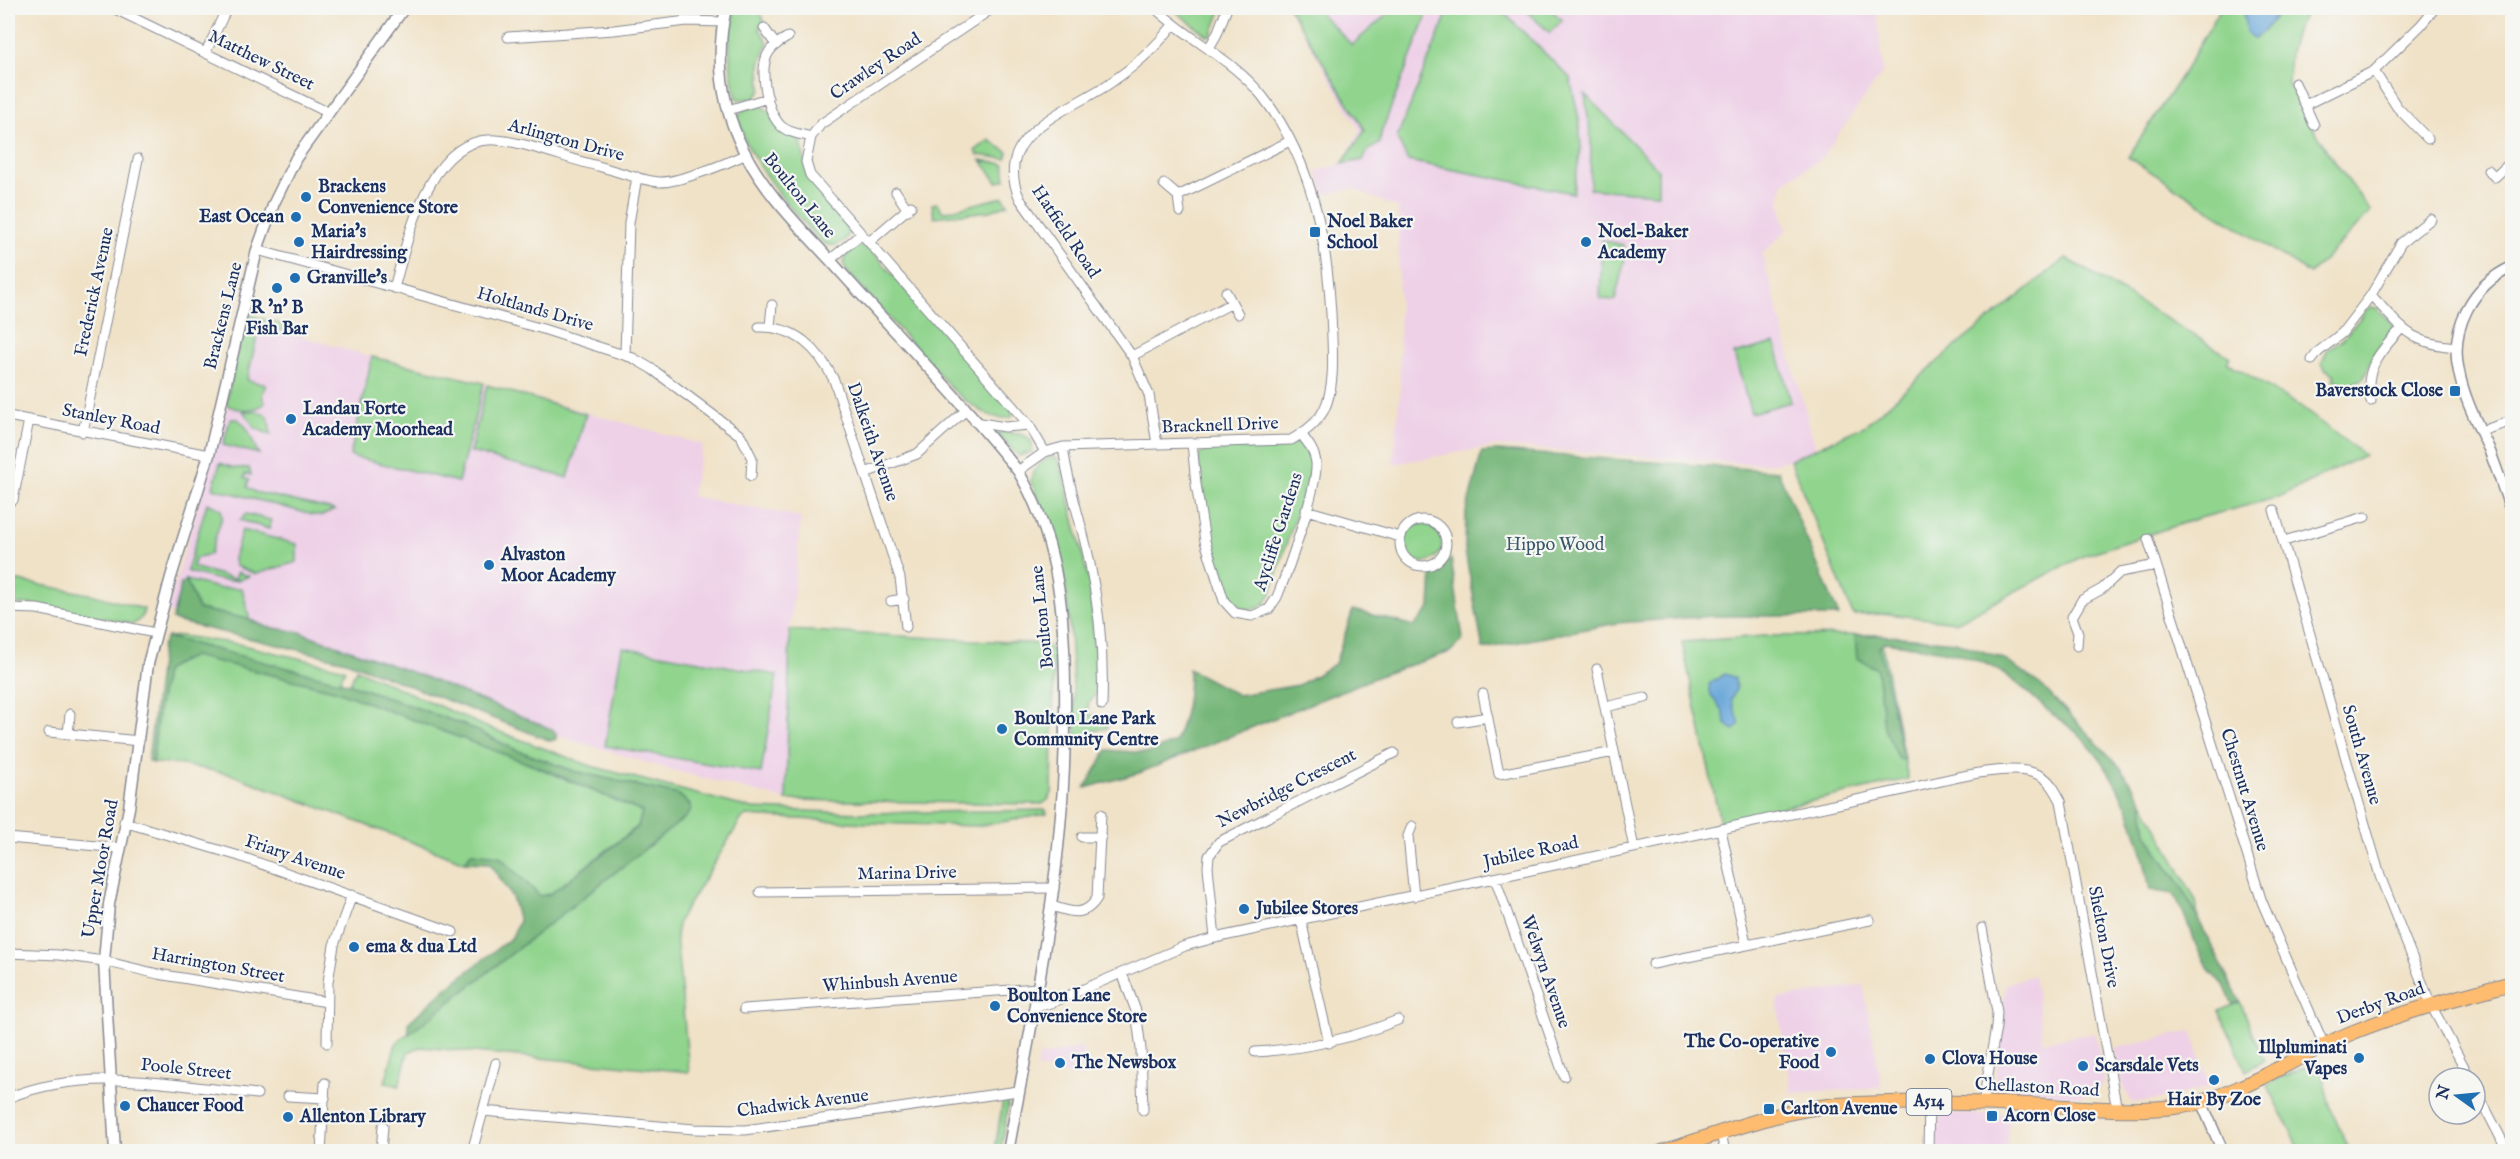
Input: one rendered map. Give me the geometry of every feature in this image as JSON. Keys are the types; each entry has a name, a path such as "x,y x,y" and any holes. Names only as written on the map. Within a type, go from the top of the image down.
{"main road":[{"name":"Derby Road","path":"2266,1073 2324,1045 2431,1005 2512,982"},
{"name":"Chellaston Road","path":"1662,1152 1805,1110 1835,1105 1929,1102 2148,1110 2201,1101 2252,1082 2266,1073"}],"street":[{"name":"Matthew Street","path":"113,8 329,113"},
{"path":"206,52 227,8"},
{"name":"Brackens Lane","path":"148,664 155,633 209,455 257,250 287,175 404,8"},
{"name":"Boulton Lane","path":"726,8 720,73 728,110 746,154 775,196 1018,471 1036,506 1050,544 1065,632 1064,783 1052,906 1008,1152"},
{"name":"Crawley Road","path":"811,137 821,124 993,8"},
{"name":"Bracknell Drive","path":"1018,471 1045,452 1063,447 1284,441 1301,434 1319,417 1327,402 1333,357 1326,256 1306,176 1290,141 1262,96 1235,67 1173,24 1155,8"},
{"path":"1209,48 1227,8"},
{"path":"2305,105 2374,71 2414,33 2435,8"},
{"path":"508,37 614,30 687,21 723,22"},
{"name":"Hatfield Road","path":"1157,444 1149,395 1132,356 1020,199 1014,168 1018,150 1028,135 1044,122 1113,81 1166,34 1173,24"},
{"path":"764,28 776,45 788,38"},
{"name":"Boulton Lane","path":"776,45 768,54 764,66 768,98 778,124 789,131 811,137 806,162 810,176 1029,425 1045,452"},
{"path":"2374,71 2397,107 2428,139"},
{"path":"2295,83 2314,125"},
{"path":"728,110 768,98"},
{"name":"Arlington Drive","path":"394,288 414,217 424,194 449,160 472,142 503,141 637,177 664,181 712,168 746,154"},
{"path":"1178,196 1290,141"},
{"name":"Frederick Avenue","path":"83,432 138,159"},
{"path":"2488,170 2495,177 2512,161"},
{"path":"625,354 629,223 637,177"},
{"path":"1164,184 1178,196 1180,212"},
{"path":"869,242 910,208 896,192"},
{"path":"2312,360 2318,352 2342,333 2371,295 2401,243 2431,219"},
{"path":"830,260 861,234"},
{"name":"Holtlands Drive","path":"257,250 625,354 652,369 741,436 752,458 751,476"},
{"path":"2512,267 2493,278 2478,292 2464,314 2457,347 2459,374 2512,514"},
{"path":"1226,292 1238,314"},
{"path":"2371,295 2402,328 2428,344 2457,347"},
{"path":"1132,356 1232,303"},
{"name":"Dalkeith Avenue","path":"772,305 765,327 790,331 803,339 829,370 890,543 904,599 906,627"},
{"path":"2371,401 2368,385 2371,369 2383,348 2402,328"},
{"path":"865,473 917,454 965,411"},
{"name":"Stanley Road","path":"8,416 209,455"},
{"path":"13,500 29,420"},
{"path":"2481,431 2512,421"},
{"path":"975,422 1005,427 1029,425"},
{"name":"Aycliffe Gardens","path":"1192,443 1205,541 1220,594 1227,607 1235,613 1247,616 1257,615 1273,604 1283,584 1306,510 1317,464 1301,434"},
{"path":"1063,447 1071,494 1093,584 1101,654 1102,705"},
{"path":"1306,510 1400,537"},
{"name":"South Avenue","path":"2274,510 2377,866 2431,1005 2464,1066"},
{"path":"2284,541 2365,517"},
{"path":"1428,521 1438,525 1444,534 1444,552 1433,564 1418,565 1402,552 1400,537 1402,532 1413,523 1428,521"},
{"name":"Chestnut Avenue","path":"2148,539 2262,902 2324,1045"},
{"path":"2077,646 2078,633 2073,616 2082,600 2102,589 2120,572 2156,565"},
{"path":"891,601 904,599"},
{"path":"8,608 37,609 155,633"},
{"path":"2061,616 2073,616"},
{"name":"Upper Moor Road","path":"115,1152 104,961 108,904 139,741 148,664"},
{"path":"1597,669 1634,848"},
{"path":"1483,694 1499,774 1614,752"},
{"path":"1605,707 1645,699"},
{"path":"68,734 70,714"},
{"path":"1458,722 1488,717"},
{"path":"50,732 139,741"},
{"name":"Newbridge Crescent","path":"1215,938 1208,867 1209,856 1218,842 1394,753"},
{"name":"Jubilee Road","path":"1035,1007 1051,1003 1185,946 1215,938 1996,771 2021,769 2043,777"},
{"name":"Shelton Drive","path":"2043,777 2055,791 2063,811 2117,1110"},
{"path":"1052,906 1076,913 1086,910 1094,902 1098,894 1101,814"},
{"name":"Friary Avenue","path":"124,822 239,856 453,932"},
{"path":"1412,826 1408,836 1413,896"},
{"path":"1721,830 1746,943"},
{"path":"1082,837 1101,837"},
{"path":"8,838 120,848"},
{"name":"Welwyn Avenue","path":"1495,878 1564,1076"},
{"name":"Marina Drive","path":"760,892 1054,888"},
{"path":"327,1043 327,1002 334,945 352,895"},
{"path":"1301,920 1329,1043"},
{"path":"1653,964 1746,943 1870,920"},
{"path":"1982,928 1997,1012 1983,1103"},
{"name":"Harrington Street","path":"8,953 59,955 104,961 158,974 327,1002"},
{"path":"1122,973 1137,1021 1141,1049 1143,1110"},
{"name":"Whinbush Avenue","path":"744,1009 1039,988"},
{"path":"1255,1052 1295,1050 1329,1043 1368,1032 1398,1020"},
{"path":"472,1152 496,1063"},
{"name":"Poole Street","path":"8,1098 50,1083 112,1079 257,1094"},
{"path":"321,1152 325,1083"},
{"name":"Chadwick Avenue","path":"483,1112 694,1129 745,1130 1018,1091"},
{"path":"288,1096 325,1098"},
{"path":"2201,1101 2223,1152"},
{"path":"1928,1152 1929,1102"},
{"path":"2487,1111 2508,1152"},
{"path":"381,1152 383,1126"},
{"path":"1721,1133 1725,1152"}],"shaded area":[{"name":"Noel-Baker Academy","path":"1289,8 1877,8 1883,72 1821,159 1783,183 1780,201 1786,231 1762,254 1816,449 1775,463 1751,464 1495,446 1393,464 1400,392 1398,208 1352,188 1325,195 1316,171 1342,164 1360,131"},
{"name":"Alvaston Moor Academy","path":"252,322 372,357 487,385 703,445 691,496 801,517 790,630 786,800 561,737 294,637 167,612"},
{"path":"2034,975 2043,1041 2095,1033 2104,1080 2100,1087 2092,1093 2068,1096 1994,1090 2006,984"},
{"path":"1863,985 1882,1088 1791,1093 1777,999"},
{"path":"2191,1031 2210,1087 2161,1099 2132,1103 2122,1086 2114,1048"},
{"path":"1084,1047 1079,1077 1036,1068 1038,1057"},
{"path":"1943,1114 2009,1114 2006,1151 1937,1151 1938,1125"}],"green space":[{"path":"735,8 757,8 765,23 759,28 768,42 760,64 761,90 754,99 737,99 734,88 730,65 730,43"},
{"path":"1171,8 1222,8 1212,34 1208,36"},
{"path":"1289,8 1315,8 1352,45 1394,8 1424,8 1426,18 1381,133 1380,143 1368,151 1363,160 1342,164 1365,130"},
{"path":"1453,8 1499,8 1570,78 1579,119 1581,148 1573,193 1408,161 1397,138 1447,14"},
{"path":"1523,8 1549,8 1562,20 1550,33"},
{"path":"2221,8 2247,8 2244,16 2263,32 2282,8 2309,8 2297,28 2290,52 2288,84 2327,151 2371,212 2310,274 2128,157 2182,75"},
{"path":"1585,94 1658,169 1658,194 1590,189 1591,140"},
{"path":"758,105 766,109 801,141 808,179 848,225 849,233 841,243 831,245 823,243 785,201 749,148 738,117 743,110"},
{"path":"989,140 1008,152 1006,159 978,155 975,151"},
{"path":"981,160 1004,164 1006,179 997,182"},
{"path":"1003,197 1008,204 991,211 934,217 932,204 937,203 943,212"},
{"path":"1602,240 1623,245 1626,254 1615,300 1600,299"},
{"path":"862,246 872,251 1013,411 1012,417 988,415 954,391 846,270 843,263 846,257 850,252"},
{"path":"2066,258 2230,357 2227,362 2299,406 2364,455 2279,497 2196,519 2085,555 1956,622 1888,614 1853,615 1790,460 1864,426 1951,350"},
{"path":"2369,307 2377,308 2393,325 2391,331 2373,355 2364,378 2350,385 2333,380 2335,375 2325,369 2322,363 2327,350 2343,339"},
{"path":"251,315 301,331 302,334 247,324"},
{"path":"242,328 258,332 247,380 266,385 262,395 265,403 246,410 226,404"},
{"path":"1775,343 1791,402 1751,413 1734,354"},
{"path":"372,357 484,383 458,482 350,456"},
{"path":"487,385 586,414 568,478 470,452"},
{"path":"243,411 257,411 268,416 271,435 255,428"},
{"path":"230,419 238,419 246,427 259,454 223,445"},
{"path":"998,432 1016,433 1027,437 1032,445 1032,452 1019,456 998,435"},
{"path":"1296,443 1304,446 1308,452 1311,468 1270,595 1259,607 1246,609 1238,607 1228,600 1218,574 1204,506 1199,455 1208,449 1281,447"},
{"name":"Hippo Wood","path":"1497,451 1778,471 1839,616 1713,616 1617,623 1483,649 1465,551 1466,512 1482,452"},
{"path":"1053,457 1058,459 1063,473 1090,586 1098,691 1088,704 1089,715 1107,716 1107,728 1094,731 1088,740 1076,741 1068,613 1061,563 1053,531 1031,483 1038,466 1044,460"},
{"path":"220,463 234,468 249,468 251,475 245,474 244,478 249,480 247,487 255,492 334,510 321,516 313,515 213,488"},
{"path":"207,503 221,509 222,517 210,554 196,558 193,567 235,579 237,572 249,576 241,579 226,580 187,571"},
{"path":"246,514 271,520 269,529 240,520"},
{"path":"1423,524 1430,525 1436,530 1441,536 1441,550 1436,556 1430,561 1423,562 1416,561 1410,556 1405,550 1404,543 1405,536 1410,530 1416,525"},
{"path":"242,530 297,544 297,562 256,574 235,566 234,558"},
{"path":"1451,559 1463,639 1450,652 1384,674 1139,773 1085,788 1107,750 1148,753 1175,742 1186,706 1189,669 1238,695 1299,685 1335,664 1353,610 1414,626 1430,608 1432,573"},
{"path":"8,579 94,595 144,609 142,617 134,624 30,604 8,604"},
{"path":"186,580 218,588 242,588 248,619 198,609"},
{"path":"186,580 198,609 248,619 267,627 300,632 425,677 551,729 556,733 556,739 551,741 346,661 172,619 181,584"},
{"path":"790,630 1046,644 1054,652 1052,793 1048,800 1042,804 786,800"},
{"path":"1855,635 1955,642 2002,658 2041,685 2120,767 2142,800 2147,833 2181,885 2240,1002 2233,1005 2224,985 2211,973 2173,894 2150,890 2141,847 2126,806 2106,768 2078,734 2015,682 1988,665 1944,651 1885,642 1879,648 1904,760 1899,759 1884,728 1877,669 1857,658"},
{"path":"1880,635 1908,779 1720,822 1682,642 1764,636"},
{"path":"181,636 238,644 345,669 339,683 167,637"},
{"path":"167,637 350,684 467,726 516,750 574,771 679,795 690,805 691,810 687,816 409,1034 408,1023 444,990 512,937 519,921 512,897 490,863 465,862 471,853 499,856 540,896 550,894 638,827 642,812 553,773 334,690 193,656 165,672 157,718 153,763 148,761 162,646"},
{"path":"622,647 777,675 761,773 605,746"},
{"path":"193,655 319,685 413,717 642,812 638,826 550,894 540,896 499,856 471,853 465,862 230,774 177,764 153,763 157,718 165,672"},
{"path":"356,669 484,726 591,766 753,809 862,813 1046,810 1047,814 979,826 867,823 747,816 742,818 679,920 676,935 689,1072 421,1047 408,1052 399,1086 385,1082 396,1044 401,1039 687,816 690,805 679,795 574,771 516,750 467,726 350,684"},
{"path":"2142,800 2196,901 2198,918 2181,885 2147,833"},
{"path":"2240,1002 2265,1061 2246,1070 2219,1011"},
{"path":"2319,1061 2331,1110 2350,1151 2299,1151 2267,1084"},
{"path":"1006,1098 1008,1106 1001,1149 995,1149 1003,1100"}],"water":[{"path":"2247,8 2282,8 2263,32 2254,38 2246,32 2244,16"},
{"path":"1725,674 1735,678 1736,689 1731,700 1740,723 1734,730 1726,724 1722,709 1711,696 1709,684"}],"place":[{"name":"Brackens Convenience Store","path":"306,197"},
{"name":"East Ocean","path":"296,217"},
{"name":"Noel Baker School","path":"1315,232"},
{"name":"Maria's Hairdressing","path":"299,242"},
{"name":"Noel-Baker Academy","path":"1586,242"},
{"name":"Granville's","path":"295,278"},
{"name":"R 'n' B Fish Bar","path":"277,288"},
{"name":"Baverstock Close","path":"2455,391"},
{"name":"Landau Forte Academy Moorhead","path":"291,419"},
{"name":"Alvaston Moor Academy","path":"489,565"},
{"name":"Boulton Lane Park Community Centre","path":"1002,729"},
{"name":"Jubilee Stores","path":"1244,909"},
{"name":"ema & dua Ltd","path":"354,947"},
{"name":"Boulton Lane Convenience Store","path":"995,1006"},
{"name":"The Co-operative Food","path":"1831,1052"},
{"name":"Illpluminati Vapes","path":"2359,1058"},
{"name":"Clova House","path":"1930,1059"},
{"name":"The Newsbox","path":"1060,1063"},
{"name":"Scarsdale Vets","path":"2083,1066"},
{"name":"Hair By Zoe","path":"2214,1080"},
{"name":"Chaucer Food","path":"125,1106"},
{"name":"Carlton Avenue","path":"1769,1109"},
{"name":"Acorn Close","path":"1992,1116"},
{"name":"Allenton Library","path":"288,1117"}]}
